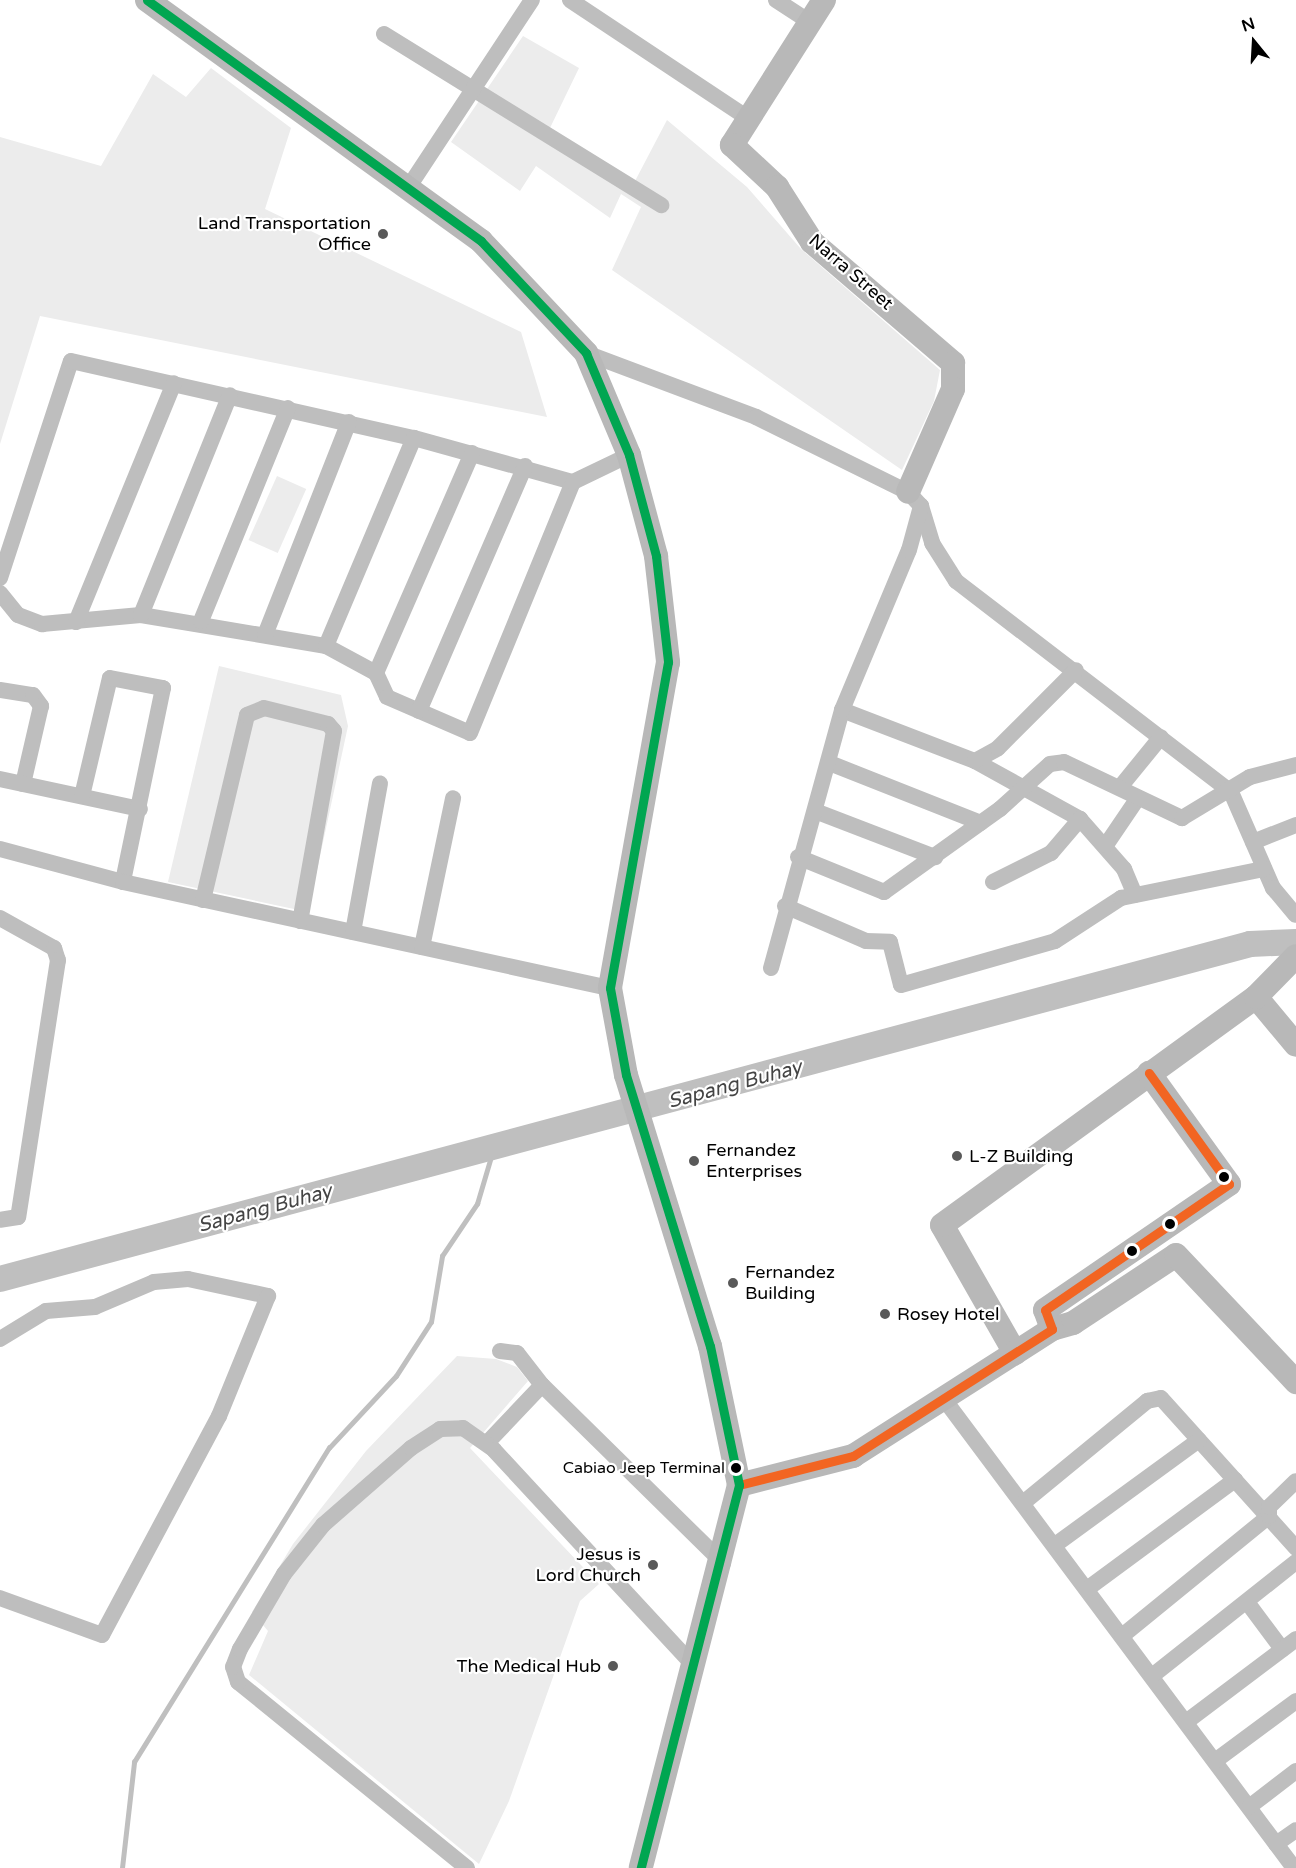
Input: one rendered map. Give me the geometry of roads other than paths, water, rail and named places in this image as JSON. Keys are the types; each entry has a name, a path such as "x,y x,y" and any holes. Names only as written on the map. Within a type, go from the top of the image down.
{"street":[{"path":"147,0 481,241 586,353 629,455 656,556 668,662 610,988 627,1075 710,1346 739,1485 723,1563 641,1868"},
{"path":"408,188 532,0"},
{"path":"570,0 746,117"},
{"path":"776,0 808,21"},
{"name":"Narra Street","path":"824,0 746,117 732,145 777,186 812,242 952,363 953,389 915,499"},
{"path":"384,34 661,205"},
{"path":"586,353 756,417 915,499 932,543 956,581 1076,670 1231,792 1284,908 1296,915"},
{"path":"0,578 7,532 71,361 350,422 525,466 573,482"},
{"path":"76,622 174,383"},
{"path":"141,615 230,395"},
{"path":"201,621 288,408"},
{"path":"265,635 350,422"},
{"path":"326,645 414,438"},
{"path":"376,673 472,453"},
{"path":"0,593 18,615 42,624 141,615 201,621 326,645 376,673 387,697 470,733 573,482 629,455"},
{"path":"419,711 525,466"},
{"path":"771,968 798,857 832,764 842,710 915,499"},
{"path":"975,761 998,748 1076,670"},
{"path":"82,796 110,678 158,686 165,694 123,882"},
{"path":"0,690 33,695 41,706 23,784"},
{"path":"203,900 247,715 264,708 328,724 334,731 300,921"},
{"path":"842,710 975,761 1080,819 1106,844 1135,895"},
{"path":"1121,786 1161,737"},
{"path":"798,857 884,892 981,823 1050,764 1064,762 1121,786 1138,798 1182,818 1231,792 1250,777 1296,765"},
{"path":"832,764 981,823"},
{"path":"0,779 140,809"},
{"path":"353,933 380,783"},
{"path":"422,947 453,798"},
{"path":"1106,844 1138,798"},
{"path":"815,811 935,857"},
{"path":"993,882 1051,853 1080,819"},
{"path":"1253,842 1296,825"},
{"path":"0,849 123,882 610,988"},
{"path":"785,906 866,941 890,942 901,985 1055,940 1135,895 1264,868"},
{"path":"0,918 54,948 58,960 18,1217 0,1220"},
{"path":"1015,1353 942,1225 1256,997 1288,963"},
{"path":"1256,997 1296,1044"},
{"path":"1052,1329 1045,1310 1230,1184 1149,1073"},
{"path":"739,1485 853,1456 1052,1329 1073,1323 1176,1255 1296,1382"},
{"path":"0,1340 46,1311 95,1306 154,1282 188,1279 268,1296 219,1416 102,1635 0,1598"},
{"path":"500,1350 517,1353 542,1385 723,1563"},
{"path":"487,1443 542,1385"},
{"path":"1023,1503 1147,1401 1161,1398 1296,1548"},
{"path":"944,1399 1294,1868"},
{"path":"467,1868 238,1682 233,1667 284,1574 332,1518 440,1429 463,1428 487,1443 695,1667"},
{"path":"1055,1545 1199,1440"},
{"path":"1087,1589 1235,1480"},
{"path":"1269,1516 1269,1507 1296,1481"},
{"path":"1122,1636 1269,1516"},
{"path":"1152,1676 1296,1562"},
{"path":"1186,1722 1289,1644 1247,1602"},
{"path":"1215,1761 1296,1701"},
{"path":"1249,1807 1296,1771"},
{"path":"1276,1844 1296,1830"}],"waterway":[{"name":"Sapang Buhay","path":"0,1279 1250,944 1296,942"},
{"path":"122,1868 134,1762 329,1448 396,1376 431,1322 442,1256 477,1204 493,1150"}],"place":[{"name":"Land Transportation Office","path":"383,234"},
{"name":"L-Z Building","path":"957,1156"},
{"name":"Fernandez Enterprises","path":"694,1161"},
{"name":"Fernandez Building","path":"733,1283"},
{"name":"Rosey Hotel","path":"885,1314"},
{"name":"Cabiao Jeep Terminal","path":"736,1468"},
{"name":"Jesus is Lord Church","path":"653,1565"},
{"name":"The Medical Hub","path":"613,1666"}]}
